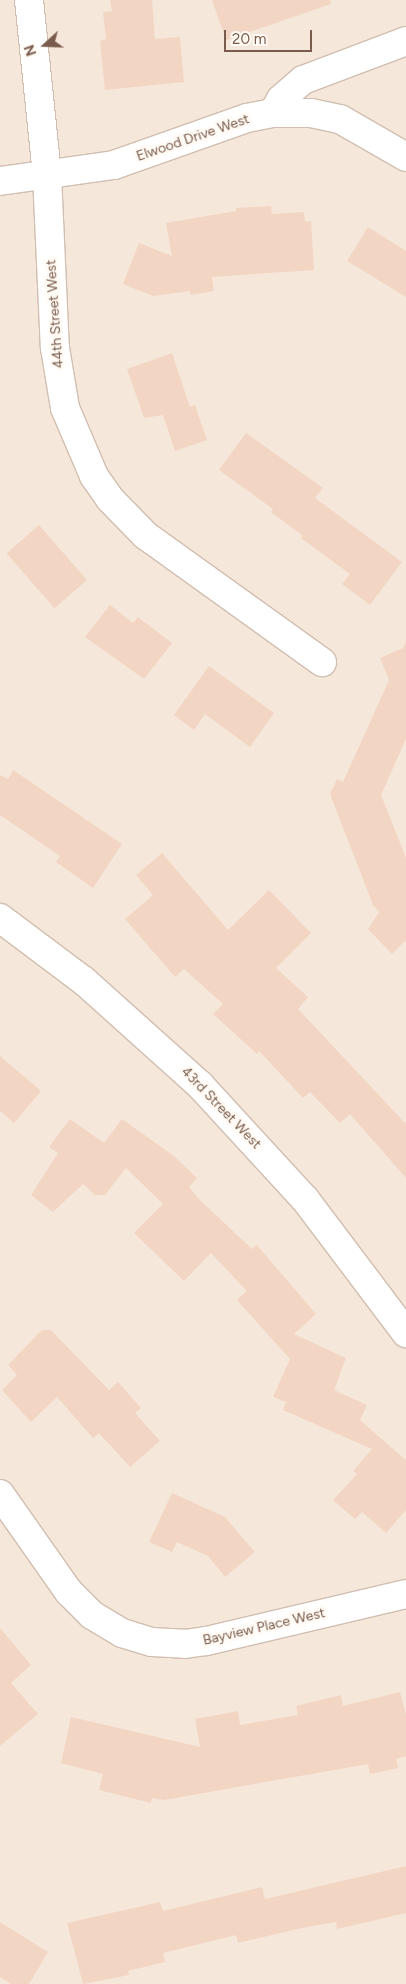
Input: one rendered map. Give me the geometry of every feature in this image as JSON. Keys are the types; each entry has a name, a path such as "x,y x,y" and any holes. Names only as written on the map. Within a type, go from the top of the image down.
{"street":[{"name":"44th Street West","path":"29,0 46,175 55,348 65,408 94,476 110,499 145,535 322,662"},
{"path":"273,114 281,99 302,80 406,41"},
{"name":"Elwood Drive West","path":"0,181 114,164 247,118 273,114 311,113 340,119 387,143 406,157"},
{"name":"43rd Street West","path":"0,918 136,1025 214,1099 305,1199 406,1333"},
{"name":"Bayview Place West","path":"0,1494 69,1592 92,1615 122,1633 152,1642 185,1644 406,1594"}],"shaded area":[{"path":"0,0 406,0 406,1984 0,1984"}],"building":[{"path":"110,0 152,0 155,39 180,37 184,82 105,90 100,41 106,39 103,12 112,11"},
{"path":"212,0 330,0 331,4 226,40"},
{"path":"271,206 272,214 304,212 305,222 311,221 314,270 212,277 214,291 190,295 190,291 153,296 123,284 139,243 172,256 166,223 236,211 236,208"},
{"path":"368,227 406,251 406,297 347,261"},
{"path":"172,353 190,407 195,405 207,440 175,451 163,415 144,418 127,369"},
{"path":"246,433 323,488 315,498 402,562 370,605 342,584 350,574 301,538 303,536 271,512 273,509 219,470"},
{"path":"39,525 87,580 54,608 7,553"},
{"path":"110,605 133,623 138,617 172,643 144,679 85,637"},
{"path":"406,641 406,739 381,795 406,858 406,940 392,954 368,929 379,912 373,905 330,794 337,779 343,782 389,680 380,658 403,648"},
{"path":"209,666 274,713 250,747 205,714 194,730 174,715"},
{"path":"13,770 122,844 93,888 56,862 60,856 0,815 0,775 8,779"},
{"path":"162,853 228,930 269,890 311,933 276,968 308,997 298,1009 406,1124 406,1178 350,1114 340,1123 310,1092 303,1098 259,1051 257,1054 213,1014 223,1004 184,969 175,977 125,919 153,895 136,875"},
{"path":"0,1056 41,1091 14,1123 0,1111"},
{"path":"70,1119 104,1143 122,1119 174,1156 197,1178 189,1187 200,1200 252,1249 257,1245 316,1314 294,1334 346,1358 334,1390 367,1405 360,1420 406,1460 406,1510 386,1533 362,1512 355,1519 333,1500 357,1474 353,1471 372,1449 283,1410 286,1402 273,1397 290,1359 237,1300 247,1291 211,1253 184,1281 134,1233 163,1204 126,1168 105,1195 95,1195 83,1184 53,1212 31,1195 58,1153 49,1147"},
{"path":"42,1330 51,1330 109,1390 118,1382 141,1408 135,1413 160,1441 130,1467 99,1433 93,1438 57,1397 31,1422 2,1390 17,1375 8,1365"},
{"path":"172,1493 225,1517 255,1552 225,1577 208,1556 177,1542 172,1552 149,1542"},
{"path":"0,1628 31,1665 11,1683 38,1714 0,1746"},
{"path":"400,1692 406,1715 406,1756 396,1759 398,1768 370,1774 368,1764 164,1800 152,1798 151,1803 99,1790 103,1774 61,1763 71,1717 200,1747 195,1719 238,1711 240,1725 298,1715 296,1706 341,1695 343,1706"},
{"path":"406,1866 406,1913 337,1929 336,1922 238,1943 236,1935 163,1953 165,1962 128,1971 129,1975 83,1984 67,1923 160,1902 163,1911 262,1887 265,1899"},
{"path":"0,1922 48,1952 29,1984 11,1984 0,1977"}]}
